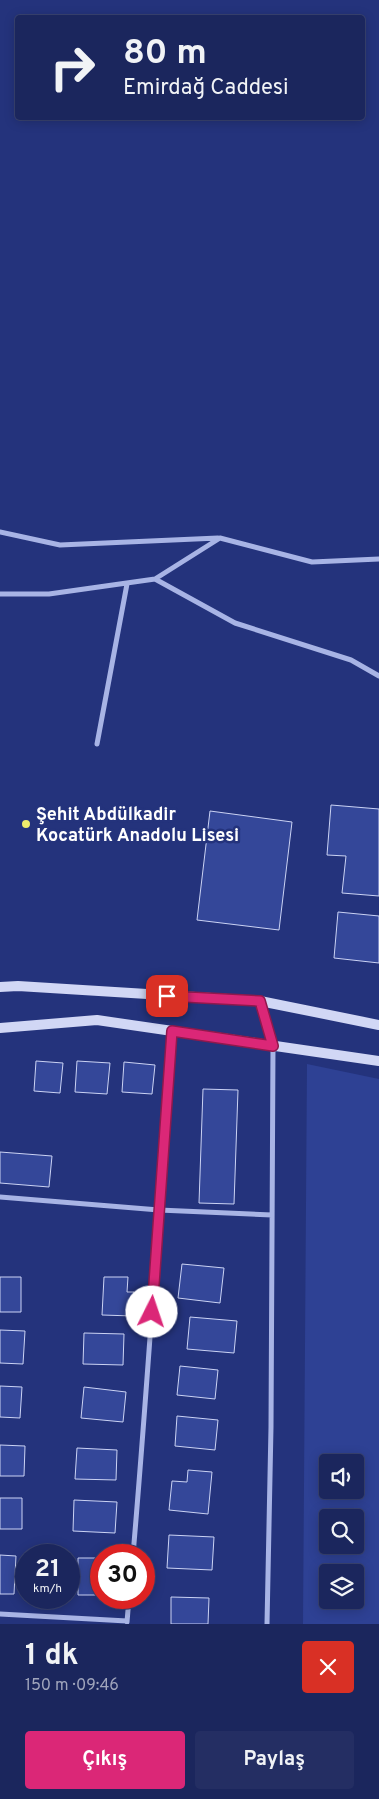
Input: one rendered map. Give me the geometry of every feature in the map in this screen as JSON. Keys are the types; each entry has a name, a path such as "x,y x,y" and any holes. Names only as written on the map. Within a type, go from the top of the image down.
{"main road":[{"path":"0,988 18,986 260,1001 379,1025"},
{"path":"0,1028 97,1020 379,1061"}],"street":[{"path":"0,532 60,544 220,538 312,562 379,559"},
{"path":"0,594 49,594 155,579 220,538"},
{"path":"155,579 235,623 350,660 379,676"},
{"path":"97,744 127,584"},
{"path":"260,1001 273,1046 272,1427 267,1624"},
{"path":"134,1544 172,1031"},
{"path":"0,1197 159,1210 272,1215"},
{"path":"0,1614 128,1622 129,1609"}],"shaded area":[{"path":"307,1064 379,1079 379,1624 303,1624"}],"building":[{"path":"331,805 379,809 379,896 342,893 346,856 327,855"},
{"path":"210,811 292,822 279,930 197,920"},
{"path":"338,912 379,916 379,963 334,958"},
{"path":"36,1061 63,1063 60,1093 34,1091"},
{"path":"77,1061 110,1063 107,1094 75,1092"},
{"path":"124,1062 155,1065 152,1094 122,1092"},
{"path":"203,1089 238,1090 234,1204 199,1203"},
{"path":"0,1152 52,1156 49,1187 0,1183"},
{"path":"182,1264 224,1268 220,1303 178,1298"},
{"path":"0,1277 21,1277 21,1312 0,1312"},
{"path":"104,1277 128,1277 127,1292 134,1292 133,1316 102,1315"},
{"path":"190,1317 237,1321 234,1353 187,1349"},
{"path":"0,1330 25,1331 23,1364 0,1363"},
{"path":"84,1333 124,1334 123,1365 83,1364"},
{"path":"180,1366 218,1370 215,1399 177,1395"},
{"path":"0,1386 22,1387 20,1418 0,1417"},
{"path":"84,1387 126,1392 123,1422 81,1418"},
{"path":"177,1416 218,1420 215,1450 175,1446"},
{"path":"0,1445 25,1446 24,1476 0,1476"},
{"path":"77,1448 117,1450 116,1480 75,1479"},
{"path":"188,1470 212,1472 208,1514 169,1510 172,1481 187,1482"},
{"path":"0,1498 22,1498 22,1529 0,1529"},
{"path":"74,1500 117,1502 115,1533 73,1531"},
{"path":"169,1535 214,1537 212,1570 167,1568"},
{"path":"0,1555 15,1556 14,1594 0,1594"},
{"path":"80,1558 90,1558 90,1595 80,1595"},
{"path":"171,1597 209,1598 208,1624 171,1624"}],"place":[{"name":"Şehit Abdülkadir Kocatürk Anadolu Lisesi","path":"26,824"}],"route":[{"path":"152,1312 172,1031 273,1046 260,1001 167,996"}]}
